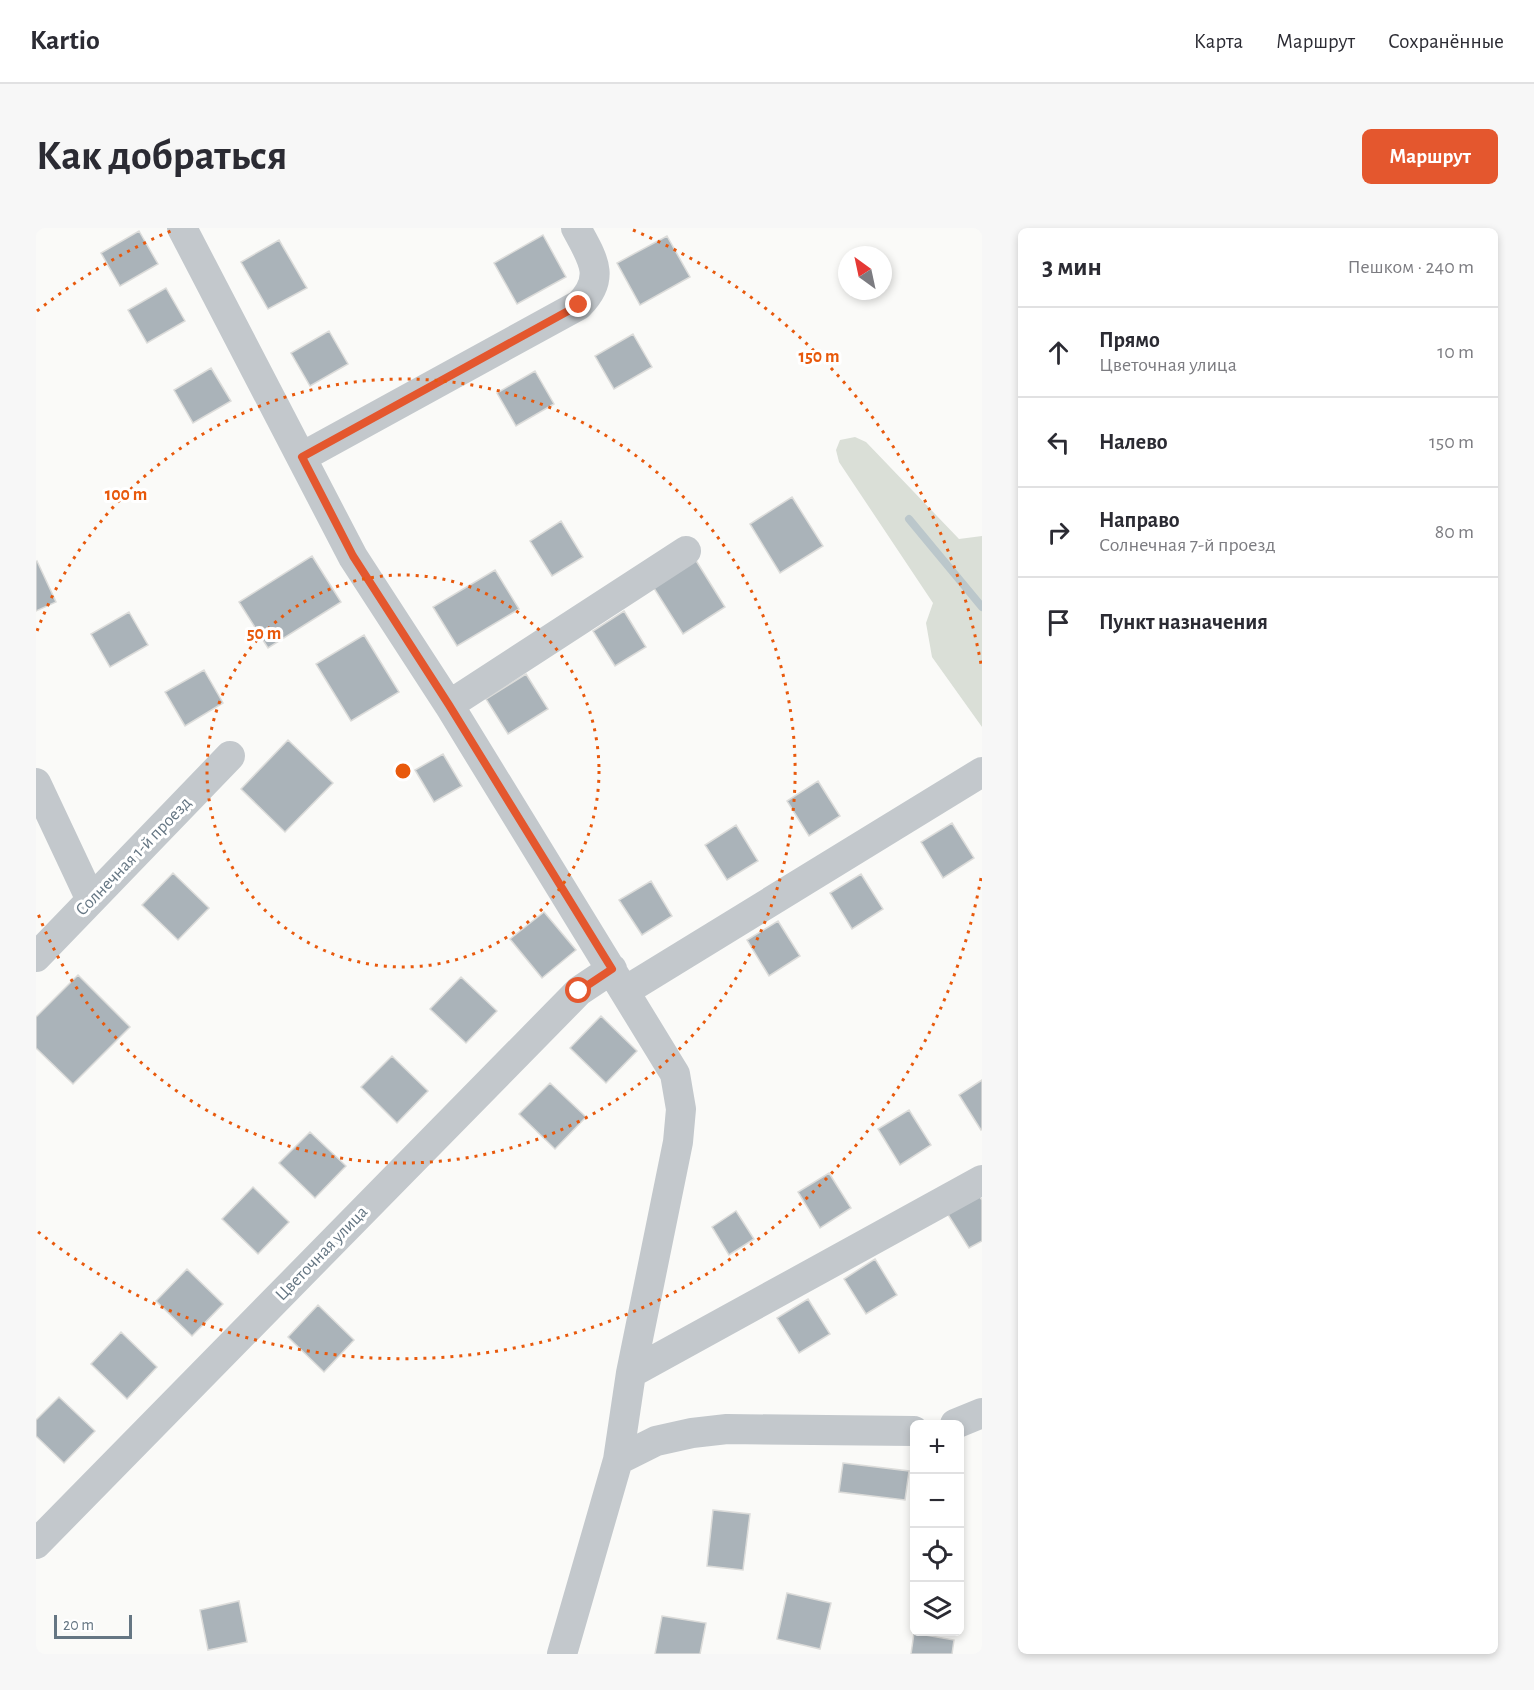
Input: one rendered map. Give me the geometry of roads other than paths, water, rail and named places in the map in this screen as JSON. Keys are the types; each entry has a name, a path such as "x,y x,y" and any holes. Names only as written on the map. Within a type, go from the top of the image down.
{"street":[{"path":"182,228 353,556 449,705 675,1074 681,1109 678,1142 631,1373 618,1460 562,1654"},
{"path":"302,457 579,305 590,294 595,280 592,258 576,228"},
{"path":"449,705 687,551"},
{"name":"Солнечная 1-й проезд","path":"36,957 230,756"},
{"name":"Цветочная улица","path":"36,1544 579,991 619,980 982,772"},
{"path":"36,783 91,900"},
{"path":"631,1373 982,1180"},
{"path":"964,1421 982,1413"},
{"path":"618,1460 656,1441 692,1433 727,1429 910,1431"}],"waterway":[{"path":"909,519 982,607"}]}
